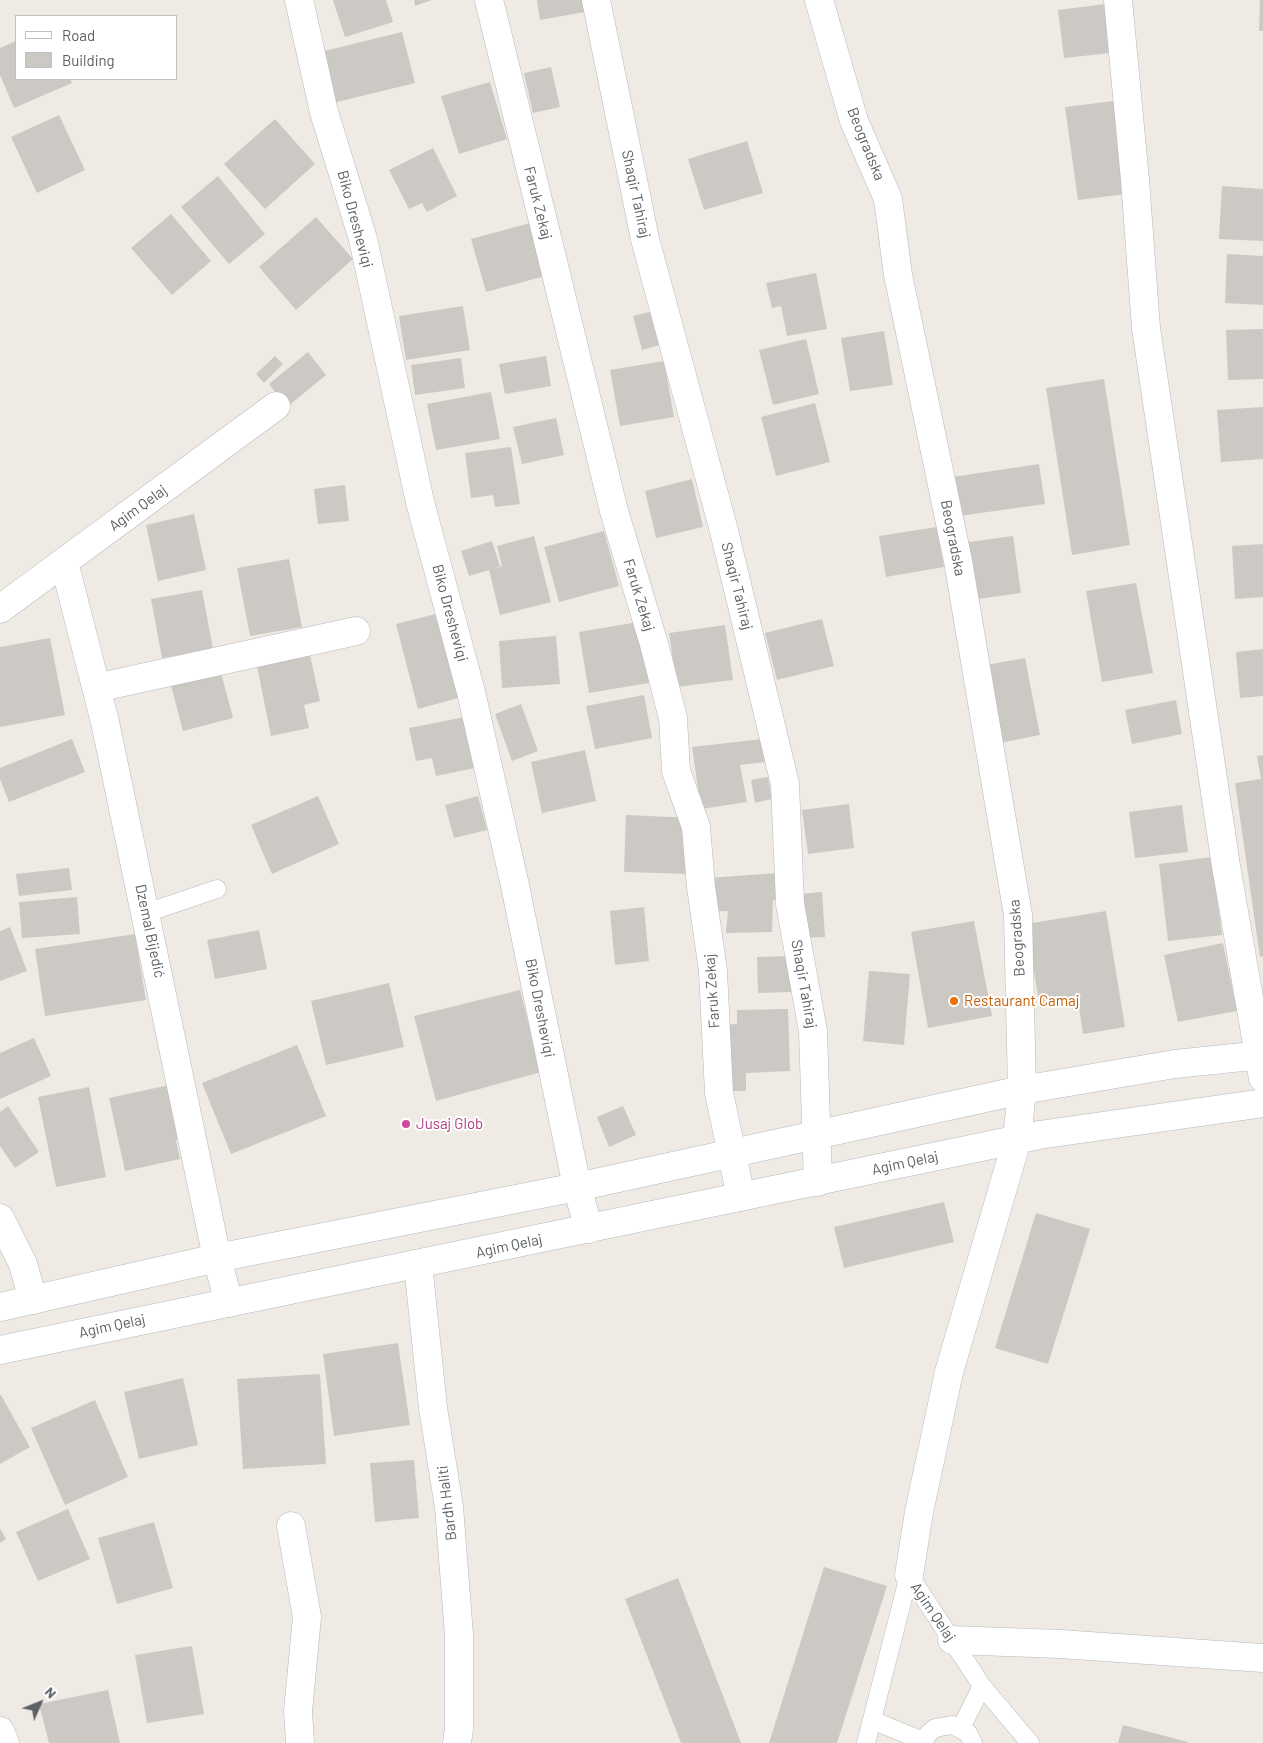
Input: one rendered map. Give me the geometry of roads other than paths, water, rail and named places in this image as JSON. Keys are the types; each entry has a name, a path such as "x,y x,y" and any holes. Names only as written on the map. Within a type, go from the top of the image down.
{"street":[{"name":"Biko Dresheviqi","path":"299,0 324,112 363,239 420,502 471,692 514,881 577,1187 589,1229"},
{"name":"Faruk Zekaj","path":"489,0 614,511 654,644 673,718 676,771 696,827 701,887 713,971 719,1093 741,1197"},
{"name":"Shaqir Tahiraj","path":"596,0 645,239 724,532 786,784 790,904 812,1031 818,1182"},
{"name":"Beogradska","path":"819,0 854,121 888,199 898,275 958,561 1018,915 1022,1090"},
{"path":"0,1307 217,1258 577,1187 1022,1090 1175,1064 1261,1063 1226,866 1146,328 1135,180 1118,0"},
{"name":"Agim Qelaj","path":"0,609 276,406"},
{"name":"Dzemal Bijedić","path":"64,562 96,688 146,913 217,1258 229,1302"},
{"path":"96,688 356,631"},
{"name":"Agim Qelaj","path":"909,1575 919,1512 949,1372 1017,1140 1022,1090"},
{"name":"Agim Qelaj","path":"0,1350 1017,1140 1263,1103"},
{"path":"0,1218 23,1264 33,1300"},
{"name":"Bardh Haliti","path":"418,1264 433,1408 449,1506 458,1625 459,1729 457,1743"},
{"path":"291,1526 307,1618 298,1711 300,1743"},
{"path":"952,1640 1060,1644 1263,1658"},
{"path":"0,1731 5,1743"}],"lane":[{"path":"146,913 217,889"},
{"path":"866,1743 909,1575"},
{"name":"Agim Qelaj","path":"909,1575 982,1686 1030,1743"},
{"path":"960,1728 982,1686"},
{"path":"872,1720 923,1742 935,1728 952,1725 968,1733 973,1743"}],"place":[{"name":"Restaurant Camaj","path":"954,1001"},
{"name":"Jusaj Glob","path":"406,1124"}]}
